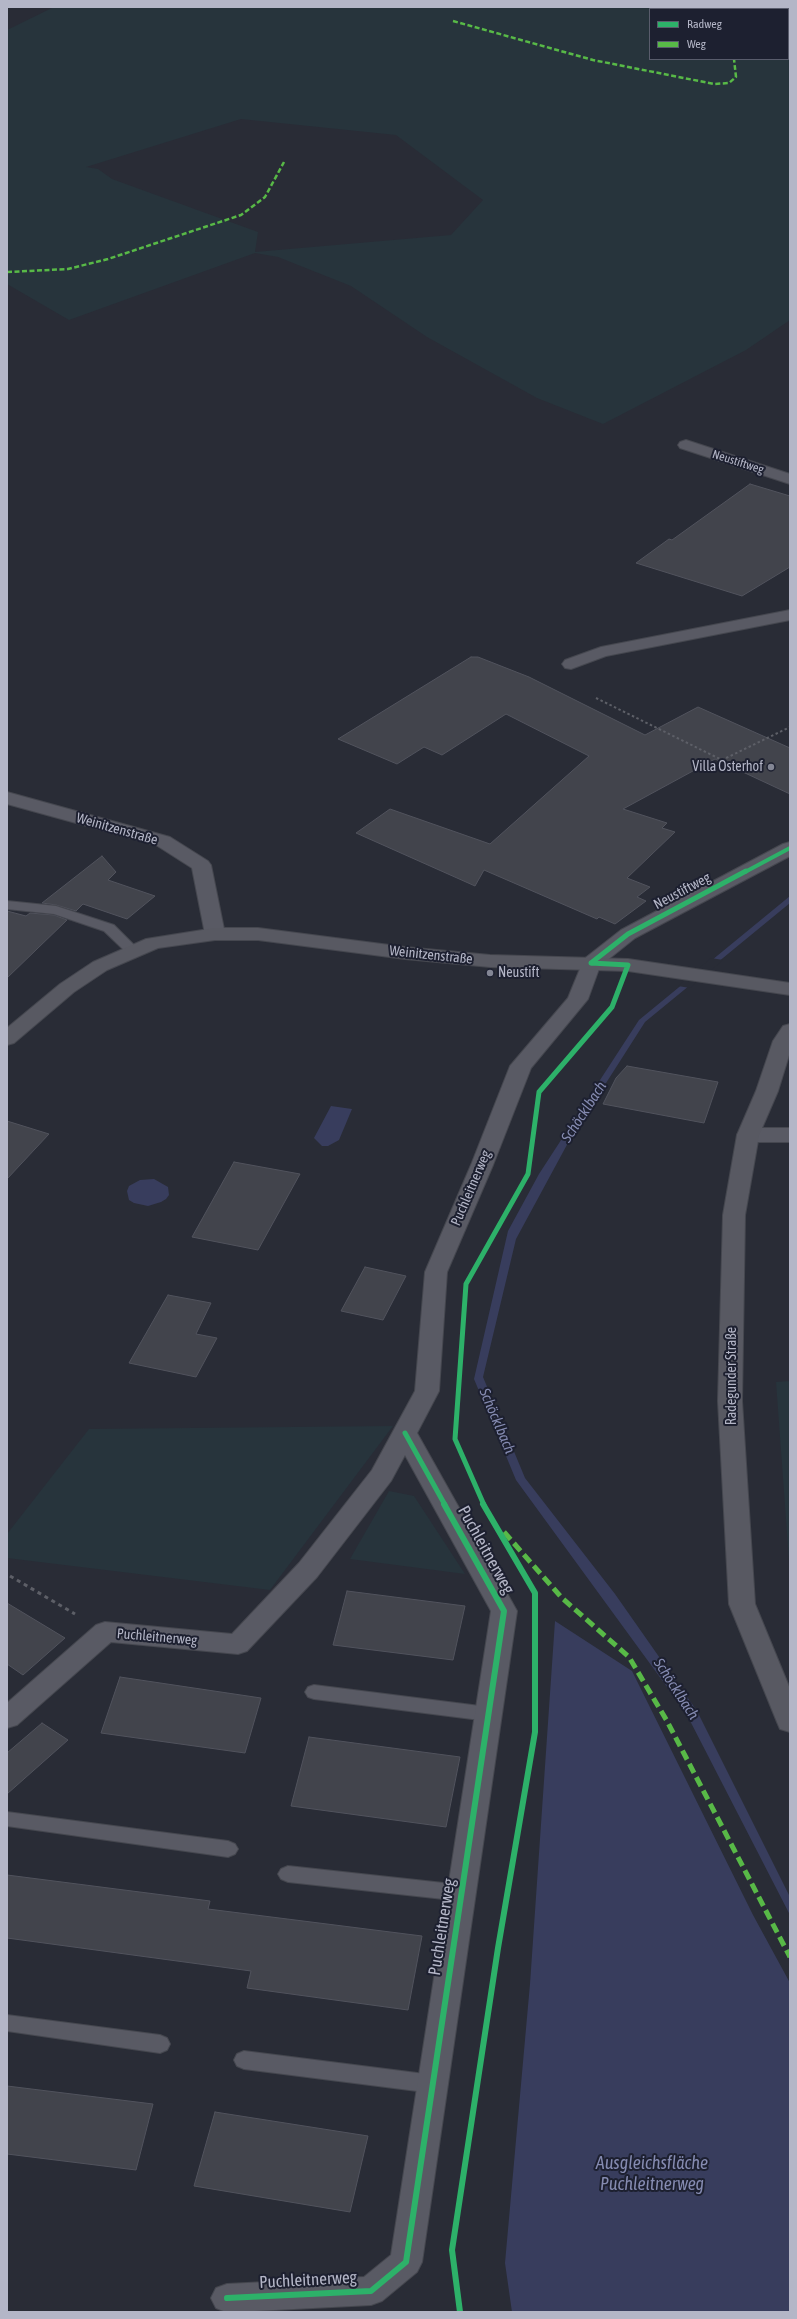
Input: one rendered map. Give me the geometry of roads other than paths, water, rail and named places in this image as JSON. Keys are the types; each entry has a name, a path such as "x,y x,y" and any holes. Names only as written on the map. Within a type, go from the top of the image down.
{"main road":[{"name":"Weinitzenstraße","path":"7,1039 67,988 100,966 153,943 215,934 258,934 405,954 490,961 591,963 673,971 790,989"},
{"name":"Radegunder Straße","path":"790,1030 784,1041 767,1091 748,1135 734,1215 730,1401 742,1604 790,1722"}],"street":[{"name":"Neustiftweg","path":"686,445 790,479"},
{"path":"571,664 601,652 790,615"},
{"name":"Weinitzenstraße","path":"7,798 163,841 202,865 215,934"},
{"name":"Neustiftweg","path":"591,963 628,934 790,848"},
{"name":"Puchleitnerweg","path":"7,1718 105,1632 238,1644 308,1570 382,1475 427,1391 436,1272 482,1165 521,1066 578,999 591,963"},
{"path":"748,1135 790,1134"},
{"name":"Puchleitnerweg","path":"227,2298 371,2291 406,2262 504,1611 405,1433"}],"lane":[{"path":"7,905 56,910 109,928 133,951"},
{"path":"314,1692 488,1714"},
{"path":"7,1819 228,1849"},
{"path":"288,1874 462,1893"},
{"path":"7,2023 160,2044"},
{"path":"244,2060 433,2084"}],"water":[{"name":"Schöcklbach","path":"790,896 790,903 645,1022 569,1141 516,1239 483,1377 525,1478 615,1594 697,1711 790,1897 790,1915 686,1713 516,1480 474,1379 508,1231 539,1174 639,1020"},
{"path":"331,1106 352,1109 339,1140 328,1146 322,1146 314,1138"},
{"path":"154,1179 168,1187 169,1195 166,1199 148,1206 134,1203 129,1200 127,1191 129,1186 140,1180"},
{"name":"Ausgleichsfläche Puchleitnerweg","path":"555,1621 632,1671 753,1915 790,1983 790,2312 512,2312 505,2263 530,1984"}],"place":[{"name":"Villa Osterhof","path":"771,767"},
{"name":"Neustift","path":"490,973"}]}
